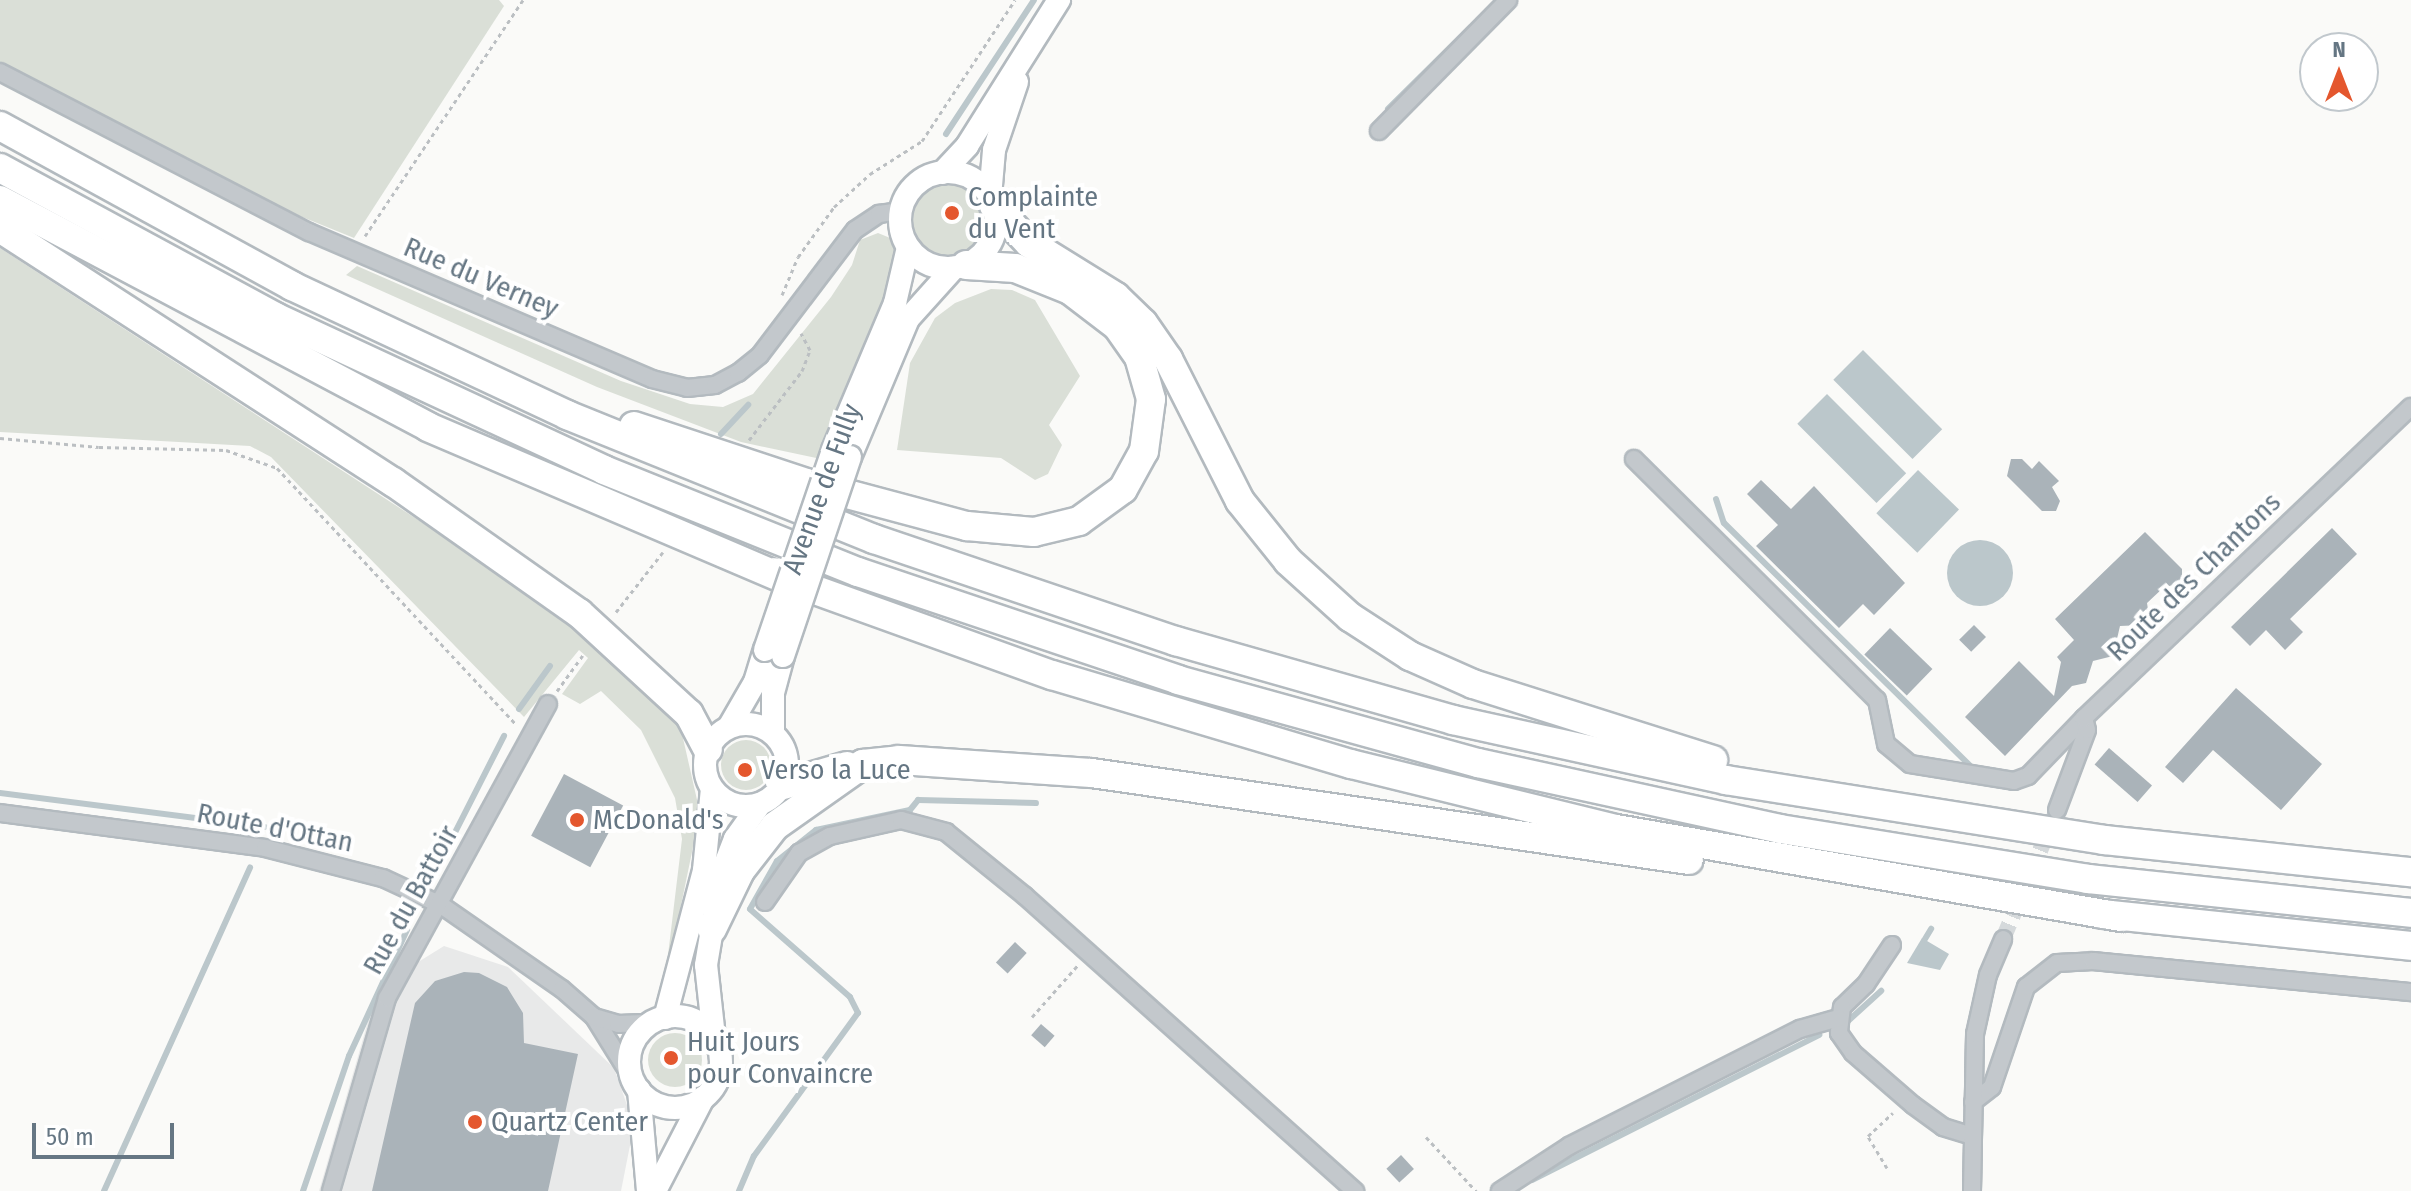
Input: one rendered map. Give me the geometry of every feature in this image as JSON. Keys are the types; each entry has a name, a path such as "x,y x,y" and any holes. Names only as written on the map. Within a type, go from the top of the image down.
{"highway":[{"path":"0,126 374,327 779,503 1176,641 1453,720 1611,757 1972,821 2167,848 2411,872"},
{"path":"0,168 275,317 590,464 873,577 1178,680 1478,763 1780,829 2103,881 2411,913"},
{"path":"0,200 442,434 782,578 1052,675 1351,764 1616,829 2121,917"},
{"path":"992,202 1029,243 1116,297 1143,323 1254,521 1307,579 1372,633 1453,676 1562,715 1764,773 1972,821"},
{"path":"0,228 393,482 579,613 679,704 708,749"},
{"path":"374,327 679,442 876,503 1000,531 1045,531 1079,521 1123,489 1144,451 1151,399 1139,357 1117,326 1070,290 1015,268 960,267"},
{"path":"783,785 863,764 940,760 1092,773 1538,841 2121,917 2411,946"},
{"path":"712,929 740,871 775,826 863,764"}],"main road":[{"path":"1021,65 994,150 992,241 960,267 928,264 908,247 901,211 918,182 942,173 967,146 1021,65 1059,0"},
{"path":"942,173 970,177 992,202"},
{"name":"Avenue de Fully","path":"729,727 774,653 895,303 908,247"},
{"name":"Avenue de Fully","path":"842,453 908,319 929,290 960,267"},
{"name":"Avenue de Fully","path":"773,733 774,653"},
{"path":"648,1191 632,1049 658,1020 704,870 712,789 705,766 708,749 729,727 755,725 773,733 786,754 783,785 760,804 728,853 712,929 706,989 720,1072 703,1098 655,1191"},
{"path":"712,789 733,804 760,804"},
{"path":"658,1020 692,1020 714,1037"},
{"path":"636,1085 669,1107 703,1098"}],"street":[{"path":"1379,131 1508,0"},
{"name":"Rue du Verney","path":"0,72 356,254 652,379 687,388 715,385 738,373 760,355 855,230 879,214 901,211"},
{"name":"Route des Chantons","path":"1634,459 1877,700 1886,744 1910,764 2014,781 2028,776 2084,718 2411,407"},
{"name":"Rue du Battoir","path":"331,1191 387,998 441,905 548,704"},
{"path":"2057,810 2087,730 2084,718"},
{"name":"Route d'Ottan","path":"0,813 304,854 383,878 441,905 508,948 594,1017 636,1085"},
{"path":"765,902 790,862 811,845 855,828 911,821 959,841 1355,1191"},
{"path":"1972,1191 1977,1021 2003,939"},
{"path":"1500,1191 1569,1146 1800,1029 1838,1018 1892,945"},
{"path":"1973,1102 1992,1087 2026,987 2057,963 2093,961 2411,992"},
{"name":"Route d'Ottan","path":"594,1017 618,1024 658,1020"},
{"path":"1838,1018 1847,1046 1909,1102 1943,1127 1973,1136"}],"path":[{"path":"356,254 374,218 523,0"},
{"path":"745,446 802,371 810,350 781,303 782,288 798,257 834,207 861,182 922,141 1015,0"},
{"path":"0,438 99,447 226,450 277,468 528,740"},
{"path":"616,612 663,552"},
{"path":"548,704 583,655"},
{"path":"1032,1017 1088,953"},
{"path":"1887,1168 1868,1140 1869,1131 1909,1102"},
{"path":"1426,1137 1476,1191"}],"shaded area":[{"path":"0,0 499,0 504,6 354,238 258,199 0,62"},
{"path":"942,184 956,184 975,194 985,213 985,227 975,246 956,256 942,256 923,246 913,227 913,213 923,194"},
{"path":"878,233 895,240 899,265 821,459 741,442 597,387 346,275 357,266 621,381 690,404 723,407 753,394 831,297 852,265 860,240"},
{"path":"0,248 512,581 583,635 680,725 700,813 664,988 682,839 675,798 641,730 601,691 580,704 562,694 588,658 579,650 524,717 271,457 250,446 0,432"},
{"path":"991,289 1012,290 1035,300 1080,376 1049,425 1062,445 1048,474 1035,480 1001,458 897,450 910,363 935,318 955,303"},
{"path":"1863,350 1942,429 1912,459 1833,380"},
{"path":"1827,394 1906,473 1876,503 1797,424"},
{"path":"1918,470 1959,510 1917,553 1876,513"},
{"path":"1980,540 1993,543 2003,550 2010,560 2013,573 2010,586 2003,596 1993,603 1980,606 1967,603 1957,596 1950,586 1947,573 1950,560 1957,550 1967,543"},
{"path":"746,740 764,747 771,765 764,783 746,790 728,783 721,765 728,747"},
{"path":"1922,938 1949,954 1940,970 1907,963"},
{"path":"444,946 508,967 614,1068 634,1125 621,1191 319,1191 378,987"},
{"path":"675,1033 694,1041 702,1060 694,1079 675,1087 656,1079 648,1060 656,1041"}],"building":[{"path":"2011,459 2022,459 2032,469 2039,461 2059,481 2052,487 2060,501 2056,511 2042,511 2007,476"},
{"path":"1761,480 1791,509 1814,486 1905,583 1874,615 1863,604 1839,628 1756,546 1778,525 1747,494"},
{"path":"2332,528 2357,554 2290,619 2303,632 2285,650 2266,630 2250,646 2231,627"},
{"path":"2145,532 2182,569 2182,582 2163,588 2147,603 2149,616 2143,625 2120,626 2113,656 2093,661 2086,683 2072,686 2005,756 1965,717 2019,661 2054,696 2061,662 2057,657 2074,640 2055,619"},
{"path":"1974,625 1986,637 1971,652 1959,640"},
{"path":"1890,628 1932,669 1907,696 1864,655"},
{"path":"2236,688 2322,764 2281,810 2213,750 2183,783 2165,767"},
{"path":"2109,748 2152,785 2138,802 2095,765"},
{"name":"McDonald's","path":"564,774 623,805 590,867 531,836"},
{"path":"1015,942 1027,953 1008,973 996,962"},
{"name":"Quartz Center","path":"464,972 479,973 507,987 523,1013 524,1043 578,1054 548,1191 372,1191 415,1003 435,981"},
{"path":"1041,1024 1055,1036 1045,1047 1031,1035"},
{"path":"1401,1155 1414,1169 1399,1183 1386,1169"}],"waterway":[{"path":"946,134 1034,0"},
{"path":"1388,109 1471,27"},
{"path":"721,434 748,405"},
{"path":"1716,499 1724,523 1971,767"},
{"path":"519,709 550,666"},
{"path":"438,866 504,736"},
{"path":"0,793 265,827"},
{"path":"739,1191 754,1156 858,1013 850,997 750,909 777,861 816,830 910,810 918,800 1036,803"},
{"path":"104,1191 250,867"},
{"path":"1925,939 1931,929"},
{"path":"303,1191 349,1056 407,930"},
{"path":"1848,1021 1881,991"},
{"path":"1532,1180 1819,1035"}],"tunnel":[{"path":"2003,939 2057,810"}],"place":[{"name":"Complainte du Vent","path":"952,213"},
{"name":"Verso la Luce","path":"745,770"},
{"name":"McDonald's","path":"577,820"},
{"name":"Huit Jours pour Convaincre","path":"671,1058"},
{"name":"Quartz Center","path":"475,1122"}]}
